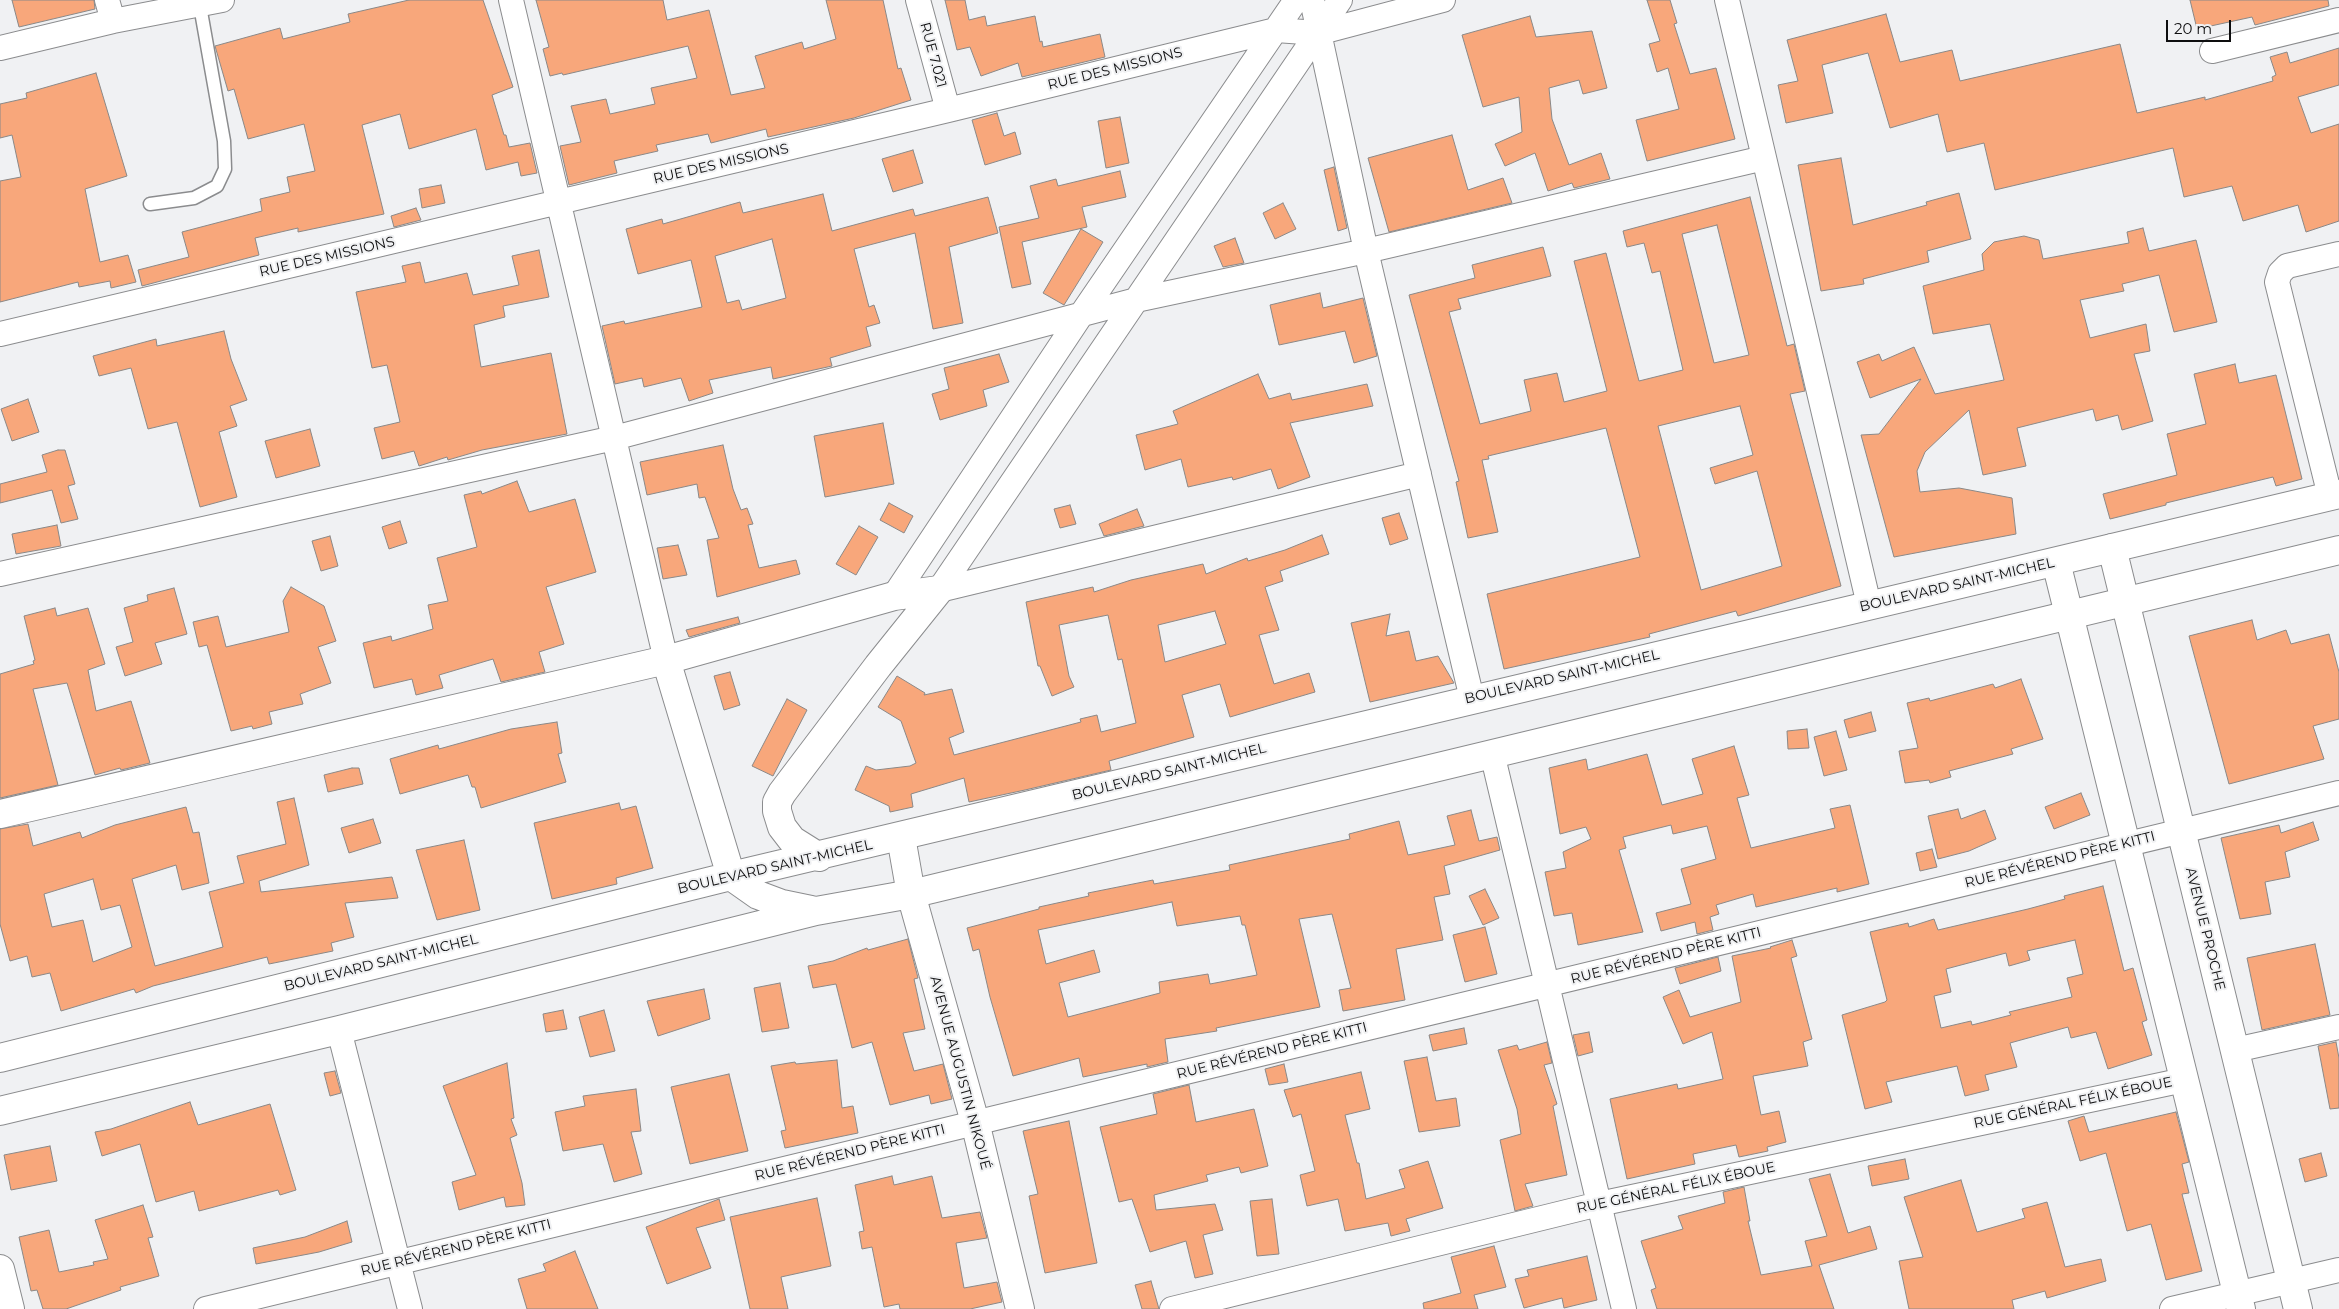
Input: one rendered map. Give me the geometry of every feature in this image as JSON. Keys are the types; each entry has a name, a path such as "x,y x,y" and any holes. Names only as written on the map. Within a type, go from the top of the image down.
{"main road":[{"name":"BOULEVARD SAINT-MICHEL","path":"0,1058 731,876 819,857 1472,699 2335,495"},
{"name":"AVENUE PROCHE","path":"2112,548 2298,1309"},
{"path":"0,1111 339,1030 816,910 912,894 2339,550"},
{"path":"2056,562 2239,1301"},
{"path":"0,814 666,660 894,596 939,590"},
{"path":"819,857 792,840 782,827 777,811 778,802 782,794 878,666 939,590"},
{"path":"878,666 894,596"},
{"path":"666,660 731,876 758,895 782,904 816,910"},
{"name":"AVENUE AUGUSTIN NIKOUÉ","path":"901,837 912,894 975,1122 1020,1309"},
{"path":"0,1269 10,1309"}],"street":[{"path":"511,0 666,660"},
{"name":"RUE 7.021","path":"918,0 948,110"},
{"path":"894,596 1081,315 1296,0"},
{"path":"1312,0 1366,251 1472,699"},
{"path":"939,590 1340,0"},
{"name":"RUE DES MISSIONS","path":"0,334 948,110 1276,30 1318,33 1443,0"},
{"path":"1727,0 1869,605"},
{"path":"0,48 110,11 211,3"},
{"path":"2212,51 2339,20"},
{"path":"0,574 614,438 1136,300 1366,251 1764,158"},
{"path":"2335,495 2277,282 2280,273 2287,266 2339,254"},
{"path":"939,590 1419,474"},
{"path":"1492,753 1624,1309"},
{"name":"RUE RÉVÉREND PÈRE KITTI","path":"206,1309 2339,793"},
{"path":"2236,1050 2339,1027"},
{"path":"339,1030 410,1309"},
{"name":"RUE GÉNÉRAL FÉLIX ÉBOUE","path":"1172,1309 1599,1204 2184,1080"},
{"path":"2172,1309 2239,1301 2291,1281 2339,1270"}],"lane":[{"path":"150,204 194,198 217,186 225,169 211,3"}],"building":[{"path":"12,0 94,0 95,9 19,27"},
{"path":"409,0 483,0 513,87 492,95 504,135 506,135 509,147 530,143 537,173 521,176 518,162 486,170 476,129 409,149 400,114 362,125 384,214 298,232 298,228 255,238 259,255 142,286 138,270 189,257 182,232 262,211 260,199 290,192 287,177 315,171 304,124 248,139 234,89 228,91 215,46 280,28 283,39 350,22 348,14"},
{"path":"536,0 663,0 667,20 709,10 731,95 765,88 755,56 802,42 804,49 836,39 826,0 883,0 898,69 901,68 911,100 854,118 768,137 766,129 711,143 708,134 656,145 658,151 614,161 617,173 569,185 560,146 581,142 571,106 606,99 610,114 655,104 651,88 697,78 688,46 563,75 562,73 550,76 543,49 549,47"},
{"path":"945,0 965,0 969,20 985,16 987,26 1035,16 1040,42 1042,41 1043,47 1100,34 1105,57 1022,77 1018,63 981,76 970,47 957,50"},
{"path":"1647,0 1670,0 1677,23 1674,24 1690,74 1716,68 1735,139 1647,161 1636,120 1679,109 1668,68 1657,72 1649,44 1660,41"},
{"path":"2190,0 2328,0 2329,6 2255,25 2252,17 2197,29"},
{"path":"1886,14 1900,62 1952,50 1960,81 2120,44 2137,113 2205,97 2205,100 2273,81 2272,77 2276,75 2270,57 2287,52 2290,63 2339,48 2339,85 2298,97 2311,133 2339,124 2339,221 2306,232 2298,205 2243,221 2232,186 2184,197 2173,148 1995,190 1984,143 1947,152 1938,114 1890,128 1868,53 1822,65 1833,113 1786,123 1778,85 1798,81 1787,40"},
{"path":"1530,16 1536,37 1592,31 1607,88 1583,94 1579,80 1549,88 1552,119 1569,165 1601,153 1610,179 1574,188 1572,183 1548,191 1535,153 1505,166 1495,144 1522,132 1519,97 1483,107 1462,35"},
{"path":"96,73 127,176 85,189 100,262 128,255 136,282 111,288 110,281 79,287 78,282 0,302 0,181 21,177 12,135 0,138 0,104 27,98 26,93"},
{"path":"997,113 1004,136 1015,132 1021,154 985,165 972,120"},
{"path":"1120,117 1129,163 1106,168 1098,121"},
{"path":"1452,135 1468,190 1503,178 1512,203 1389,232 1368,158"},
{"path":"913,150 923,183 893,192 882,159"},
{"path":"1841,158 1853,225 1927,205 1926,202 1959,193 1971,239 1927,251 1929,262 1863,279 1864,284 1821,291 1798,165"},
{"path":"1334,167 1347,228 1338,231 1324,170"},
{"path":"1120,171 1126,197 1082,207 1087,227 1022,242 1031,284 1012,288 999,227 1039,218 1030,186 1056,179 1058,186"},
{"path":"441,185 445,203 422,208 419,189"},
{"path":"823,194 832,231 913,209 915,216 988,197 998,233 949,247 963,323 933,329 915,233 854,249 869,307 874,305 880,323 866,327 871,346 830,358 832,366 773,379 771,367 709,380 713,393 689,401 681,378 644,387 642,378 615,384 602,326 624,321 625,324 702,307 691,260 638,274 626,229 662,219 663,224 740,202 743,213","holes":["772,239 786,298 742,310 739,300 727,303 715,256"]},
{"path":"1750,197 1787,346 1794,344 1805,391 1790,394 1841,586 1738,616 1736,611 1649,634 1650,637 1504,669 1487,594 1640,557 1606,428 1488,456 1489,459 1482,460 1498,532 1468,538 1456,482 1459,481 1409,295 1475,278 1472,265 1543,247 1551,276 1458,299 1461,309 1449,312 1480,424 1531,411 1524,380 1557,373 1564,402 1607,391 1574,261 1606,253 1639,381 1683,370 1660,271 1652,273 1644,243 1627,247 1623,231","holes":["1717,225 1749,355 1714,363 1682,234","1740,406 1753,455 1710,468 1715,484 1757,471 1782,566 1701,590 1658,426"]},
{"path":"1283,203 1296,229 1275,239 1263,213"},
{"path":"416,208 421,220 394,227 391,216"},
{"path":"2143,228 2149,251 2196,240 2217,322 2174,332 2159,275 2122,284 2124,291 2080,300 2090,338 2146,324 2150,351 2134,354 2153,421 2122,430 2118,415 2096,421 2093,409 2017,428 2026,466 1983,475 1969,410 1925,452 1917,471 1920,492 1959,488 2012,498 2016,534 1894,557 1861,435 1879,434 1921,379 1870,398 1857,362 1879,354 1882,361 1914,347 1935,394 2004,380 1990,324 1933,334 1923,286 1984,270 1982,254 1994,242 2024,236 2039,240 2043,259 2129,243 2127,232"},
{"path":"1081,229 1103,242 1064,305 1043,293"},
{"path":"1235,238 1244,263 1223,267 1214,246"},
{"path":"539,250 549,297 503,306 505,317 474,325 481,367 551,353 567,434 482,450 448,460 447,457 419,466 414,451 382,459 374,428 400,422 387,365 372,368 356,292 406,282 402,266 420,262 425,283 467,273 473,295 519,285 512,256"},
{"path":"1320,293 1323,308 1363,298 1377,356 1354,363 1345,331 1279,345 1270,305"},
{"path":"224,331 231,359 247,400 230,406 237,426 219,432 237,497 200,507 177,422 148,429 131,368 99,376 93,356 156,339 157,346"},
{"path":"999,354 1009,382 983,390 987,406 940,420 932,394 949,389 944,368"},
{"path":"2235,364 2239,383 2276,375 2302,479 2276,486 2273,477 2166,503 2166,505 2110,519 2103,494 2177,475 2167,434 2206,424 2194,374"},
{"path":"1258,374 1269,399 1290,393 1292,400 1367,384 1373,406 1290,423 1310,477 1278,489 1271,469 1233,480 1232,477 1188,487 1181,459 1145,470 1136,435 1178,424 1173,411"},
{"path":"28,399 39,432 12,441 1,409"},
{"path":"883,423 894,484 825,497 814,436"},
{"path":"310,429 320,466 276,478 265,441"},
{"path":"723,445 733,489 741,510 747,508 753,524 748,525 759,568 796,560 800,574 717,597 707,540 719,538 705,497 699,498 697,484 647,495 640,462"},
{"path":"65,450 75,484 68,486 78,519 61,523 52,490 0,503 0,484 47,472 42,455"},
{"path":"517,481 529,512 575,499 596,572 546,587 564,644 539,652 545,672 501,682 493,659 439,675 443,688 416,695 412,679 374,688 363,643 391,636 392,641 433,629 428,605 448,601 437,558 477,547 464,495 481,491 482,494"},
{"path":"889,503 913,516 904,533 880,520"},
{"path":"1070,505 1076,524 1060,528 1054,509"},
{"path":"1137,509 1144,526 1104,536 1099,524"},
{"path":"1399,513 1408,539 1390,545 1382,518"},
{"path":"400,521 407,543 389,549 382,527"},
{"path":"57,525 61,546 16,554 12,534"},
{"path":"859,526 878,537 856,575 836,564"},
{"path":"1322,535 1329,554 1280,571 1283,581 1265,587 1279,630 1259,635 1274,684 1309,673 1315,692 1230,717 1220,684 1182,695 1194,737 1109,761 1111,770 969,802 964,778 911,794 913,807 890,812 889,806 855,790 866,766 876,770 910,766 916,763 901,721 878,707 897,676 925,693 924,695 952,689 964,732 949,738 954,755 1081,722 1080,719 1097,715 1101,732 1136,723 1122,659 1118,660 1108,615 1059,625 1069,676 1074,687 1052,696 1040,666 1038,666 1026,602 1093,587 1094,592 1131,580 1203,564 1206,574 1247,558 1248,561 1285,550","holes":["1215,611 1226,644 1165,662 1158,625"]},
{"path":"330,536 338,566 321,571 312,541"},
{"path":"678,545 687,575 663,579 657,548"},
{"path":"291,587 324,606 336,641 318,647 331,683 300,694 303,704 269,712 272,724 253,729 252,726 231,731 207,645 199,647 193,622 218,616 226,647 289,632 283,601"},
{"path":"174,588 187,634 155,643 162,664 125,676 116,647 133,642 124,608 148,601 147,595"},
{"path":"55,608 57,616 88,608 105,664 88,670 96,711 131,701 150,763 121,770 120,768 95,775 67,683 33,689 58,785 0,798 0,674 34,664 33,661 35,660 24,616"},
{"path":"1390,614 1386,636 1409,631 1416,661 1438,656 1454,683 1370,702 1351,623"},
{"path":"738,617 740,623 689,637 686,630"},
{"path":"2252,620 2257,640 2286,630 2291,644 2329,634 2339,672 2339,719 2313,726 2324,759 2229,784 2189,636"},
{"path":"730,672 740,705 724,710 714,676"},
{"path":"2021,679 2043,739 2011,749 2013,754 1949,771 1951,777 1930,783 1929,780 1905,783 1899,751 1918,748 1907,703 1929,698 1930,701 1993,684 1995,688"},
{"path":"787,699 807,710 773,776 752,766"},
{"path":"1871,712 1876,731 1849,738 1844,720"},
{"path":"557,722 562,753 558,754 566,782 481,808 475,787 472,787 468,775 400,794 390,759 438,745 439,749 511,729"},
{"path":"1807,729 1809,748 1788,749 1787,731"},
{"path":"1836,731 1847,770 1824,776 1814,737"},
{"path":"1734,746 1749,795 1737,798 1751,848 1835,828 1830,809 1850,805 1869,884 1837,892 1837,888 1756,907 1753,894 1716,905 1719,914 1710,917 1713,930 1697,934 1695,922 1661,931 1656,913 1691,904 1681,869 1716,859 1707,826 1673,834 1671,825 1623,837 1626,848 1619,850 1643,932 1578,945 1572,913 1554,916 1545,872 1566,868 1563,852 1591,839 1586,827 1560,834 1549,768 1586,759 1588,770 1647,754 1662,805 1703,794 1692,759"},
{"path":"359,768 363,784 328,792 324,775"},
{"path":"2081,793 2090,815 2054,829 2045,807"},
{"path":"294,798 309,865 259,881 261,892 392,877 398,898 345,903 354,937 331,943 333,951 269,964 267,957 153,986 136,993 134,989 61,1011 50,973 32,977 27,956 10,961 0,924 0,829 28,824 33,846 80,832 82,838 115,825 186,807 193,833 199,832 209,883 182,890 176,865 132,879 155,966 223,947 209,892 244,883 237,856 286,844 277,802","holes":["93,879 101,910 120,905 132,947 93,962 83,920 52,927 44,894"]},
{"path":"619,803 621,810 636,806 653,868 616,878 617,884 552,899 534,823"},
{"path":"1958,809 1961,819 1985,810 1996,839 1969,851 1938,859 1928,816"},
{"path":"1471,810 1479,841 1497,837 1500,850 1444,866 1450,894 1434,897 1443,940 1396,949 1405,1000 1343,1011 1339,990 1351,988 1332,914 1299,919 1320,1007 1216,1028 1217,1031 1165,1039 1168,1062 1147,1067 1147,1064 1083,1077 1079,1058 1013,1076 990,997 979,949 973,951 967,928 1039,909 1039,907 1089,896 1088,893 1153,880 1154,884 1230,870 1229,865 1350,839 1349,834 1399,821 1408,855 1455,845 1447,816","holes":["1172,902 1177,926 1240,916 1242,925 1245,925 1257,975 1210,984 1208,974 1159,982 1160,993 1068,1017 1059,983 1100,972 1094,950 1046,964 1038,930"]},
{"path":"373,819 381,843 349,853 341,828"},
{"path":"2313,822 2319,840 2285,852 2290,877 2265,882 2271,914 2240,919 2221,838 2279,825 2281,833"},
{"path":"464,840 480,910 437,920 416,850"},
{"path":"1932,849 1937,867 1920,871 1916,853"},
{"path":"2103,886 2124,971 2133,968 2147,1020 2142,1022 2152,1055 2108,1069 2096,1032 2071,1038 2068,1027 2010,1043 2017,1067 1985,1075 1989,1090 1965,1096 1957,1066 1886,1082 1892,1102 1865,1109 1842,1015 1887,1000 1870,932 1908,923 1909,927 1934,919 1938,930 2028,909 2065,899 2064,896","holes":["2075,940 2083,974 2067,978 2072,997 2009,1012 2011,1015 1972,1025 1971,1021 1941,1028 1934,996 1951,992 1946,969 2006,953 2009,966 2030,960 2027,951"]},
{"path":"1485,889 1499,918 1483,925 1469,896"},
{"path":"1485,927 1497,974 1465,982 1453,935"},
{"path":"908,939 918,978 914,979 925,1029 903,1033 914,1071 943,1064 952,1099 931,1104 929,1095 890,1105 872,1042 852,1048 836,984 813,988 808,966 833,961 867,948 868,950"},
{"path":"1792,940 1797,956 1791,958 1812,1039 1803,1042 1808,1066 1753,1076 1761,1115 1779,1111 1786,1142 1767,1147 1768,1151 1739,1157 1736,1145 1693,1154 1695,1164 1627,1179 1610,1099 1677,1084 1678,1089 1723,1079 1712,1032 1683,1044 1663,997 1679,990 1690,1017 1741,1002 1732,956 1771,948"},
{"path":"2315,944 2330,1015 2262,1030 2247,958"},
{"path":"1718,957 1721,971 1680,984 1675,968"},
{"path":"780,983 789,1028 762,1032 754,988"},
{"path":"704,989 710,1019 658,1036 647,1001"},
{"path":"563,1010 567,1029 546,1032 543,1014"},
{"path":"604,1010 615,1051 590,1057 579,1017"},
{"path":"1464,1028 1467,1044 1433,1051 1429,1035"},
{"path":"1589,1032 1593,1052 1578,1056 1573,1035"},
{"path":"1547,1042 1552,1063 1544,1065 1557,1104 1553,1106 1567,1175 1525,1184 1533,1206 1515,1211 1500,1140 1521,1134 1517,1109 1498,1050 1517,1045 1519,1050"},
{"path":"2336,1042 2339,1058 2339,1108 2330,1109 2318,1046"},
{"path":"1427,1057 1436,1101 1456,1098 1460,1126 1419,1132 1404,1061"},
{"path":"837,1060 842,1108 853,1106 858,1133 785,1148 781,1131 786,1130 771,1066 795,1062 796,1064"},
{"path":"507,1063 514,1118 511,1119 517,1135 510,1138 522,1183 525,1205 506,1207 504,1197 459,1210 452,1182 476,1175 443,1086"},
{"path":"1284,1064 1288,1082 1269,1085 1265,1069"},
{"path":"335,1071 341,1093 330,1096 324,1073"},
{"path":"1361,1072 1370,1109 1345,1115 1357,1163 1359,1163 1366,1199 1405,1188 1399,1170 1428,1161 1443,1208 1406,1219 1410,1231 1391,1236 1388,1223 1345,1231 1338,1199 1307,1206 1300,1175 1315,1171 1301,1114 1293,1117 1284,1090"},
{"path":"729,1074 748,1151 690,1164 671,1087"},
{"path":"1189,1085 1196,1122 1254,1109 1268,1166 1241,1173 1239,1167 1206,1175 1208,1181 1154,1195 1156,1210 1215,1204 1223,1230 1203,1235 1213,1274 1195,1278 1186,1241 1150,1252 1132,1199 1119,1202 1100,1127 1157,1114 1153,1094"},
{"path":"636,1089 641,1131 631,1132 642,1174 614,1182 603,1144 563,1151 555,1112 585,1106 583,1096"},
{"path":"190,1102 198,1125 270,1104 296,1190 280,1195 278,1190 199,1211 194,1191 156,1202 140,1144 102,1156 95,1132 111,1129"},
{"path":"2176,1112 2189,1162 2182,1164 2189,1193 2182,1194 2202,1271 2166,1280 2151,1224 2127,1231 2106,1153 2080,1161 2068,1121 2084,1116 2089,1132"},
{"path":"1069,1121 1097,1263 1045,1273 1029,1196 1038,1194 1023,1131"},
{"path":"50,1146 57,1181 11,1190 4,1155"},
{"path":"2321,1153 2327,1176 2305,1182 2299,1159"},
{"path":"1905,1159 1909,1179 1872,1186 1868,1166"},
{"path":"1830,1174 1848,1233 1870,1226 1877,1249 1819,1265 1834,1309 1657,1309 1651,1290 1656,1288 1641,1241 1683,1229 1678,1216 1725,1203 1723,1192 1744,1187 1750,1221 1748,1221 1761,1275 1812,1266 1805,1241 1827,1236 1809,1179"},
{"path":"892,1176 894,1185 932,1176 942,1218 980,1212 987,1238 956,1243 964,1288 997,1282 1002,1302 970,1309 900,1309 899,1304 884,1307 872,1247 862,1249 859,1232 864,1231 855,1185"},
{"path":"1961,1180 1977,1232 2025,1218 2022,1209 2047,1202 2065,1267 2101,1259 2106,1281 2047,1298 2045,1291 2012,1300 2014,1309 1909,1309 1899,1261 1923,1257 1904,1197"},
{"path":"817,1198 831,1266 781,1277 788,1309 750,1309 730,1217"},
{"path":"719,1199 725,1220 696,1228 711,1268 667,1284 646,1227"},
{"path":"1272,1199 1279,1254 1257,1256 1250,1201"},
{"path":"143,1205 153,1237 148,1238 159,1276 120,1287 121,1290 66,1309 43,1309 37,1290 31,1291 19,1237 49,1230 59,1272 94,1265 93,1262 108,1259 95,1220"},
{"path":"347,1221 352,1242 319,1252 256,1264 253,1248 305,1237"},
{"path":"1494,1246 1506,1287 1474,1295 1478,1309 1424,1309 1423,1303 1461,1293 1451,1257"},
{"path":"575,1251 598,1309 527,1309 518,1279 546,1271 543,1264"},
{"path":"1587,1256 1597,1300 1564,1308 1562,1298 1524,1308 1515,1279 1529,1276 1527,1270"},
{"path":"1151,1281 1159,1309 1142,1309 1135,1285"}]}
